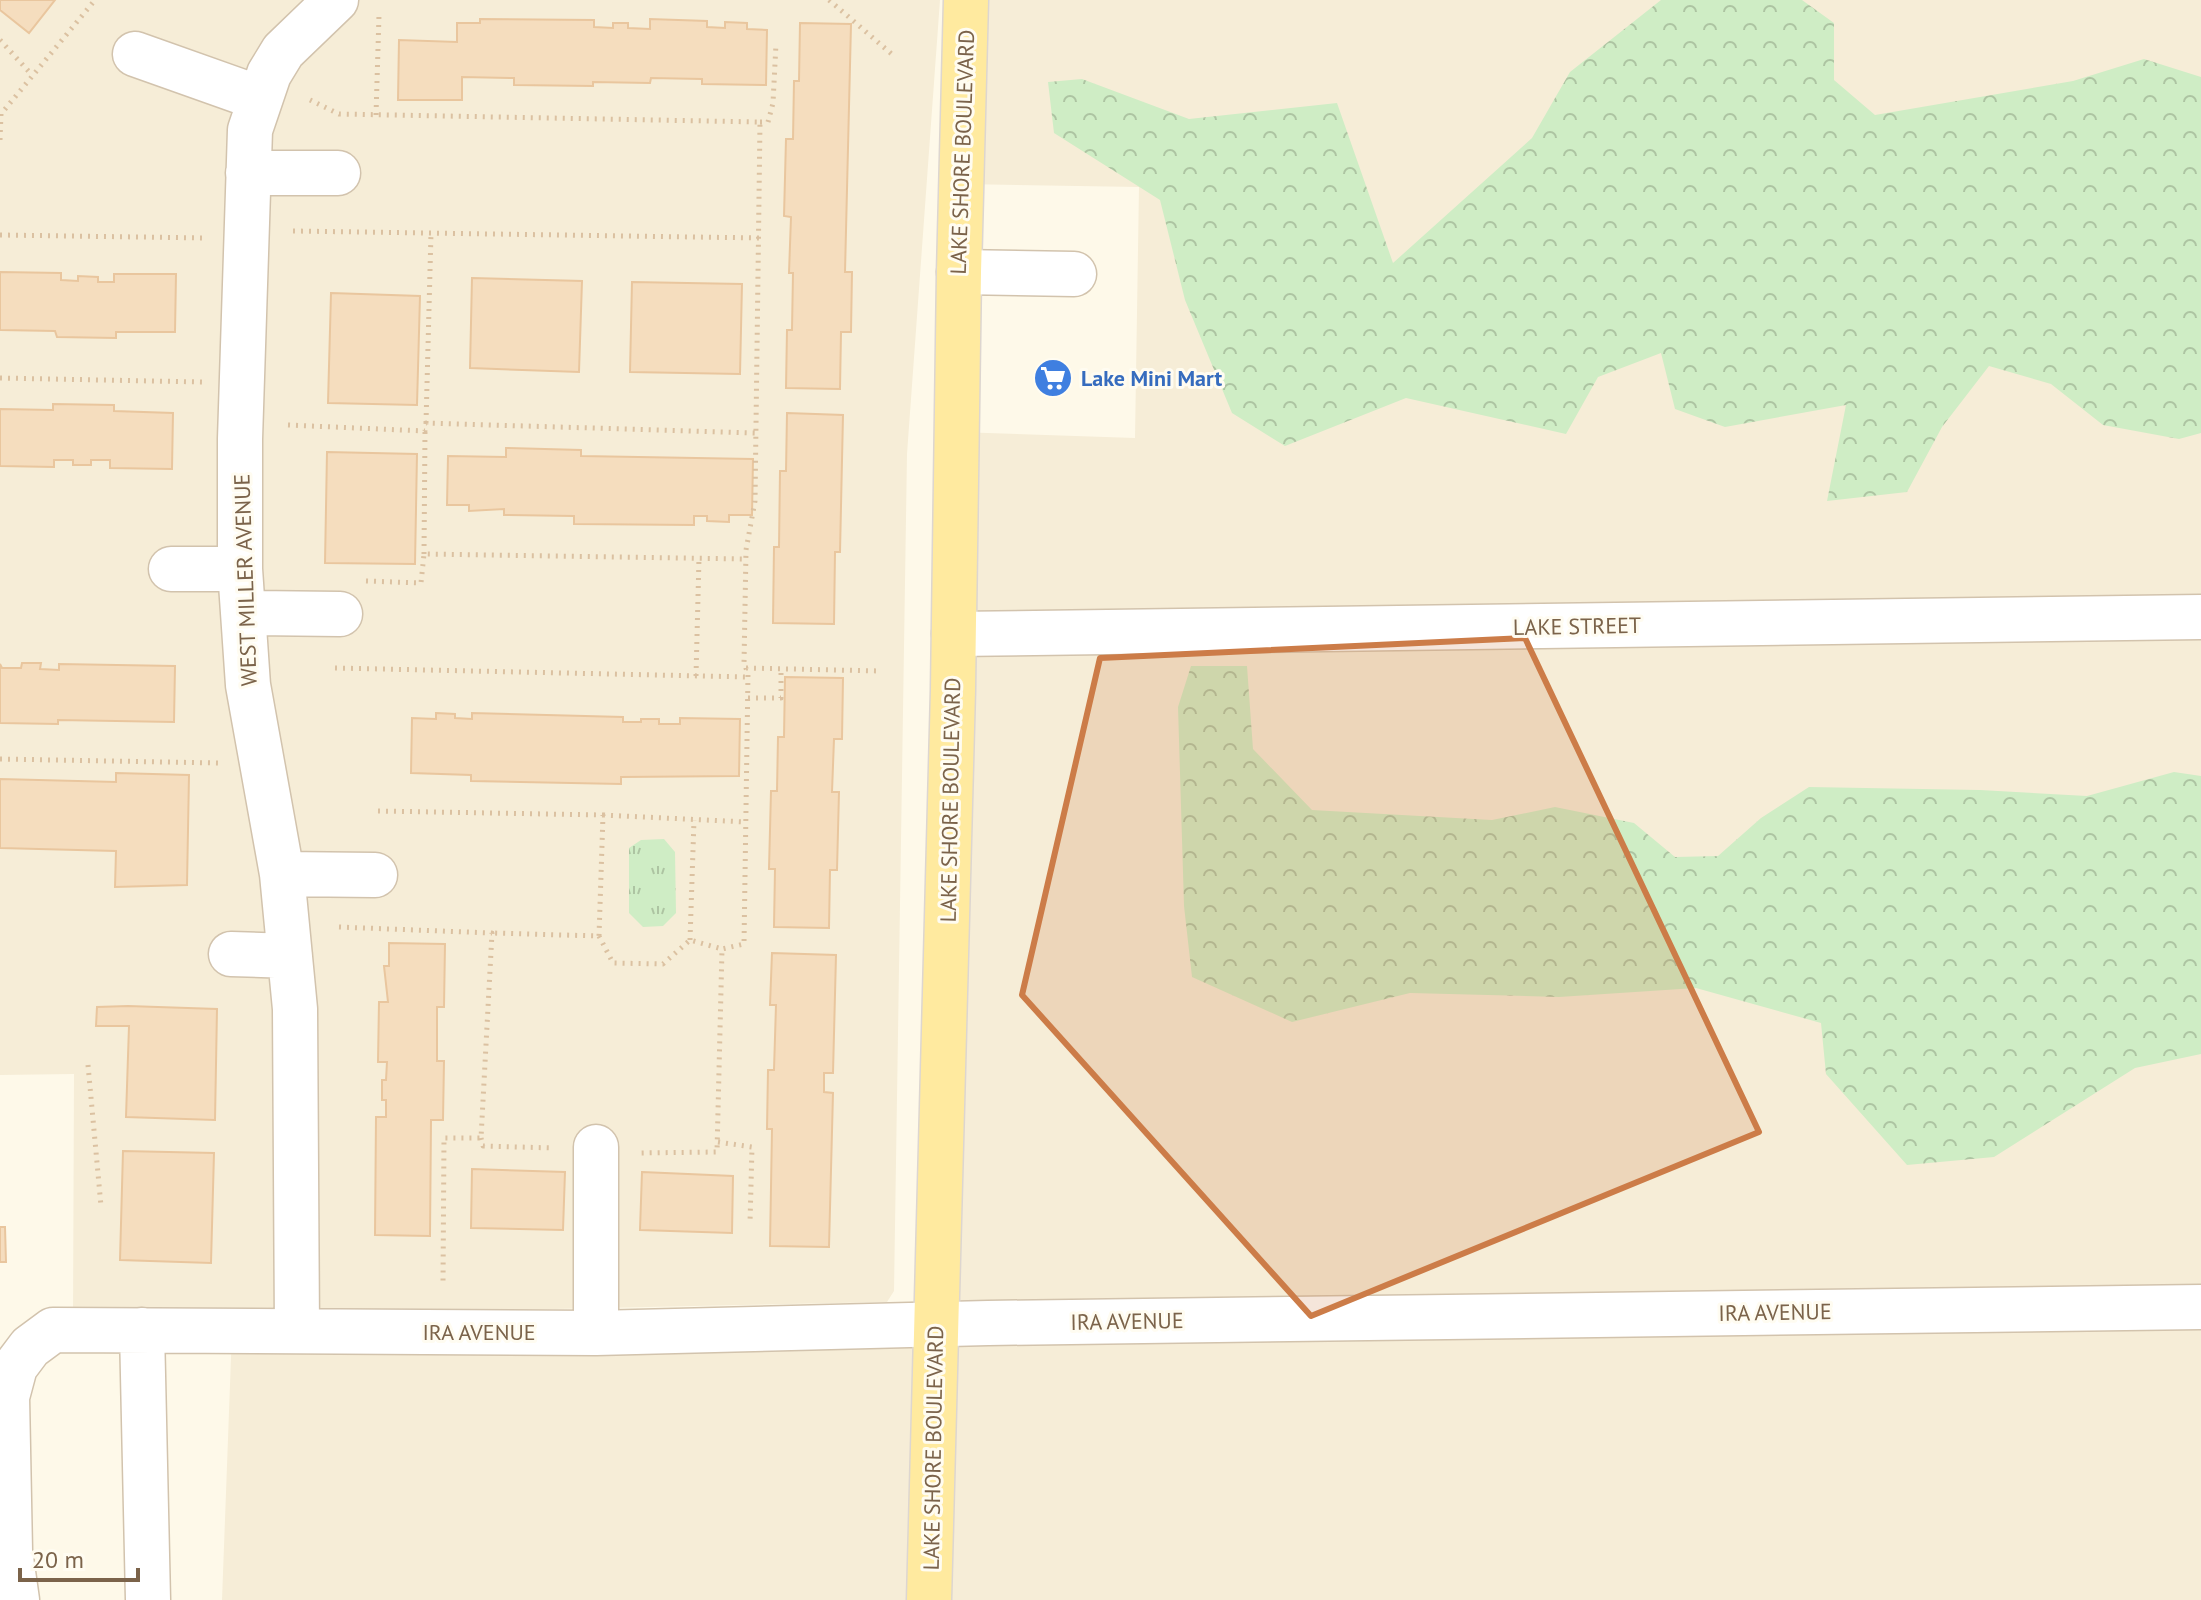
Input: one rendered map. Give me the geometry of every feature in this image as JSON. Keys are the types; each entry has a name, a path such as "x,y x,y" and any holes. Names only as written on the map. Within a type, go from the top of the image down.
{"main road":[{"name":"LAKE SHORE BOULEVARD","path":"929,1600 954,634 966,0"}],"street":[{"name":"WEST MILLER AVENUE","path":"297,1331 295,1009 282,874 248,685 240,569 240,439 250,130 259,98 283,51 336,0"},
{"path":"135,54 259,98"},
{"path":"248,173 338,173"},
{"path":"959,272 1074,274"},
{"path":"171,569 240,569"},
{"path":"243,613 350,598"},
{"name":"LAKE STREET","path":"954,634 2201,617"},
{"path":"282,874 375,875"},
{"path":"231,954 290,956"},
{"path":"596,1333 611,1150"},
{"name":"IRA AVENUE","path":"17,1600 10,1551 7,1397 15,1367 30,1347 53,1330 596,1333 2201,1307"},
{"path":"142,1330 148,1600"}],"path":[{"path":"0,140 1,114 95,0"},
{"path":"829,0 894,56"},
{"path":"376,115 379,15"},
{"path":"0,40 32,75"},
{"path":"310,100 339,114 768,122 773,103 776,44"},
{"path":"690,940 722,949 744,944 748,698 748,677 744,664 746,550 755,501 760,122"},
{"path":"293,231 760,238"},
{"path":"350,598 421,583 431,233"},
{"path":"0,235 211,238"},
{"path":"0,378 207,382"},
{"path":"426,423 756,433"},
{"path":"288,425 425,431"},
{"path":"424,554 747,559"},
{"path":"696,676 699,558"},
{"path":"335,668 748,677"},
{"path":"746,668 880,671"},
{"path":"748,698 781,698 781,668"},
{"path":"0,759 227,764"},
{"path":"378,811 603,815 746,822"},
{"path":"603,815 599,936 613,963 663,964 690,940 694,820"},
{"path":"339,927 599,936"},
{"path":"443,1283 444,1138 481,1138 492,933"},
{"path":"611,1150 717,1152 722,949"},
{"path":"88,1065 101,1206"},
{"path":"718,1142 752,1147 750,1223"}],"highlighted area":[{"path":"1525,638 1759,1132 1311,1316 1022,995 1100,658"}],"shaded area":[{"path":"0,0 940,0 907,454 894,1291 887,1302 73,1319 74,1074 0,1075"},
{"path":"966,0 2201,0 2201,1600 222,1600 232,1331 935,1325 957,432 1135,438 1139,187 961,184"}],"green space":[{"path":"1661,0 1802,0 1834,23 1834,80 1875,115 2073,81 2144,59 2201,77 2201,433 2179,439 2103,425 2051,384 1989,366 1942,427 1907,492 1827,501 1846,405 1725,427 1675,409 1661,353 1598,377 1566,434 1406,398 1285,446 1232,413 1185,300 1160,200 1054,133 1048,82 1082,79 1189,119 1337,103 1393,263 1532,138 1570,72"},
{"path":"1191,666 1247,666 1253,749 1312,810 1492,820 1555,807 1634,823 1675,857 1718,856 1761,818 1809,787 1980,790 2087,796 2174,772 2201,776 2201,1054 2135,1068 1994,1157 1907,1165 1826,1074 1821,1023 1696,988 1559,997 1410,993 1292,1022 1192,977 1184,906 1178,707"},
{"path":"664,839 675,852 676,913 663,926 643,927 629,913 629,848 641,840"}],"building":[{"path":"0,0 55,0 29,33 0,10"},
{"path":"480,19 594,20 594,27 613,28 613,23 628,23 628,28 650,29 650,19 707,21 707,27 725,28 725,22 747,23 747,29 767,30 766,85 702,84 702,79 651,78 650,83 593,82 593,86 514,85 514,78 462,77 462,100 398,100 399,40 457,42 457,23 480,23"},
{"path":"800,23 851,24 845,272 852,272 851,332 841,332 840,389 786,388 787,330 792,330 793,273 789,273 791,217 784,216 786,139 793,139 794,81 799,81"},
{"path":"0,272 61,273 61,280 78,281 78,276 98,277 98,282 114,282 114,274 176,274 175,332 116,332 116,338 57,337 55,331 0,330"},
{"path":"472,278 582,281 579,372 470,368"},
{"path":"632,282 742,284 740,374 630,372"},
{"path":"331,293 420,296 417,405 328,403"},
{"path":"53,404 114,405 114,411 173,413 172,469 110,468 110,460 91,460 91,465 73,465 73,460 54,460 54,467 0,466 0,409 53,410"},
{"path":"787,413 843,415 840,552 835,552 834,624 773,623 774,547 779,547 780,471 786,471"},
{"path":"506,448 581,450 581,456 753,459 752,515 729,515 729,522 707,521 707,516 694,516 694,525 574,524 574,516 504,515 504,509 469,511 469,505 447,505 448,456 506,457"},
{"path":"327,452 417,454 415,564 325,563"},
{"path":"22,663 41,663 40,669 59,670 59,664 175,666 174,722 58,720 58,724 0,723 0,664 2,668 21,668"},
{"path":"785,677 843,678 842,739 834,739 832,792 839,792 837,870 830,870 829,928 774,927 775,869 769,869 771,791 777,791 778,737 784,737"},
{"path":"436,713 472,719 472,713 623,717 623,722 659,719 659,724 680,724 680,718 740,719 739,776 621,777 621,784 471,781 471,775 411,773 412,718 436,719"},
{"path":"116,773 189,775 187,885 115,887 116,851 0,848 0,779 116,782"},
{"path":"389,943 445,944 444,1007 437,1007 437,1061 444,1061 443,1120 431,1120 430,1236 375,1235 376,1117 386,1117 382,1080 386,1080 387,1062 378,1062 379,1002 388,1002 384,966 389,966"},
{"path":"772,953 836,955 833,1073 824,1073 824,1092 833,1093 829,1247 770,1246 772,1129 767,1129 768,1070 774,1070 776,1005 770,1005"},
{"path":"97,1007 217,1009 215,1120 126,1117 129,1026 96,1026"},
{"path":"123,1151 214,1153 211,1263 120,1260"},
{"path":"472,1169 565,1172 563,1230 471,1228"},
{"path":"642,1172 733,1176 732,1233 640,1230"},
{"path":"0,1227 5,1227 6,1262 0,1262"}],"place":[{"name":"Lake Mini Mart","path":"1053,378"}]}
